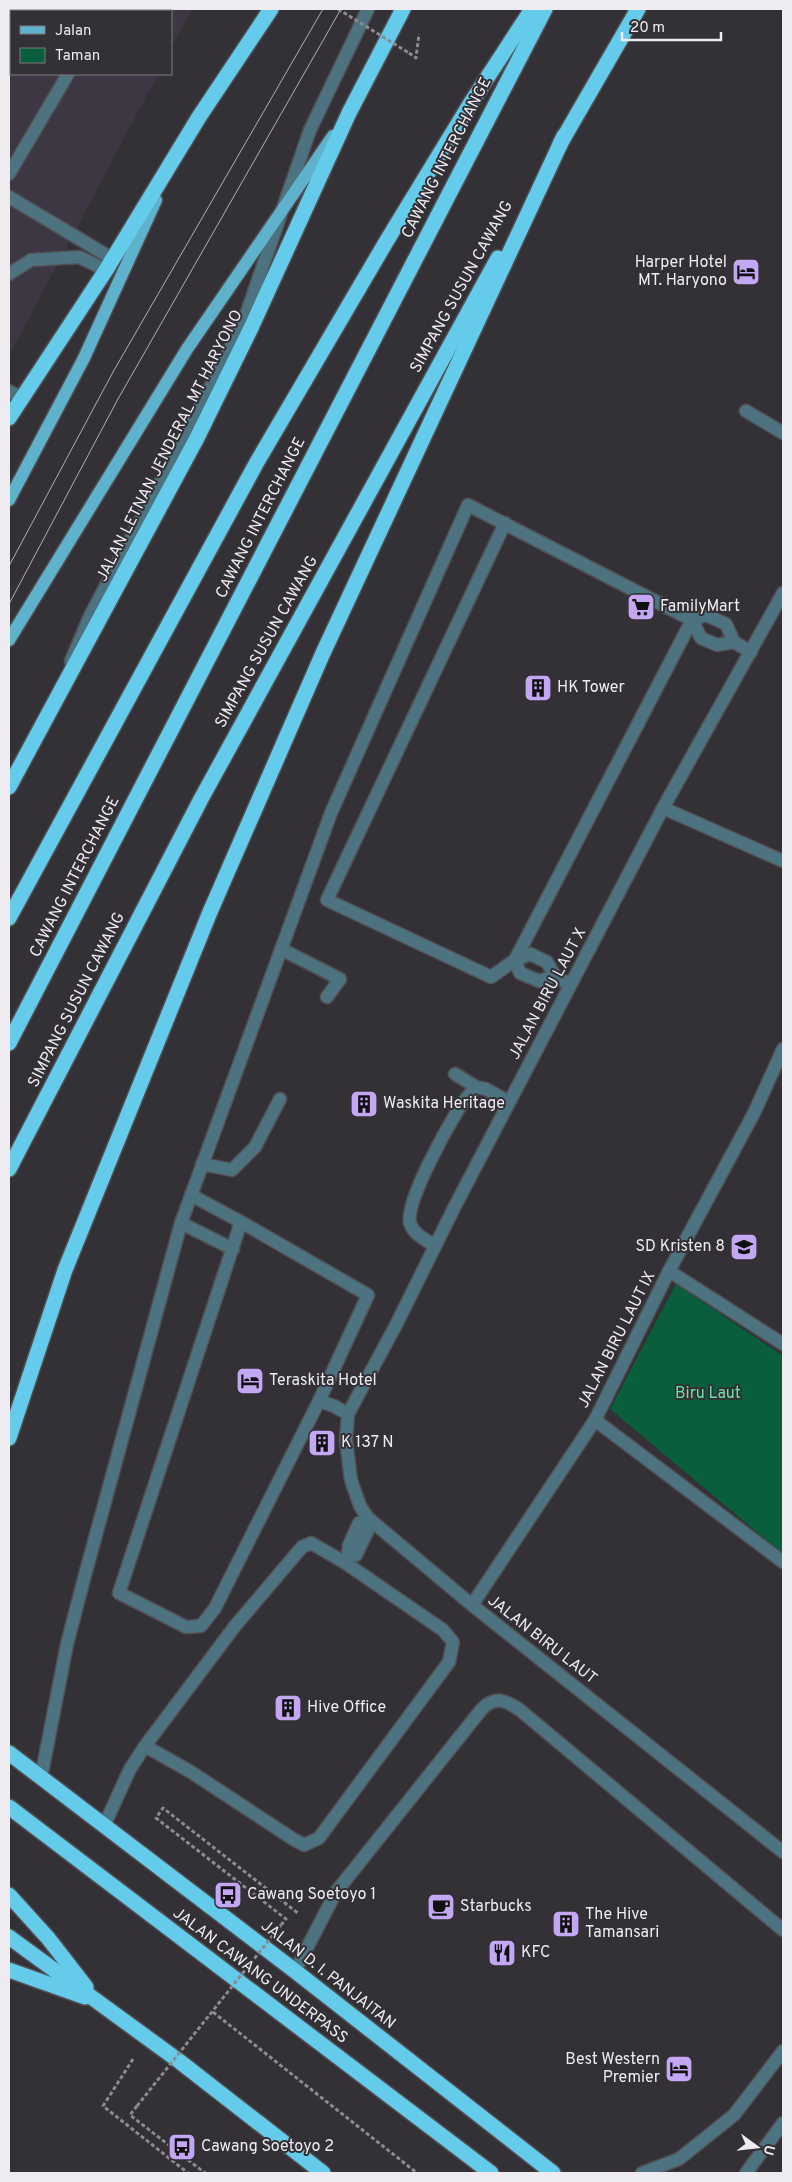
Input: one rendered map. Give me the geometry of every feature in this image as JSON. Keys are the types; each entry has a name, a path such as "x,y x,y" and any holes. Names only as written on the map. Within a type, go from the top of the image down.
{"highway":[{"path":"9,418 16,394 110,265 199,117 271,9"},
{"name":"JALAN LETNAN JENDERAL MT HARYONO","path":"9,787 197,438 251,328 349,114 402,9"},
{"path":"9,918 257,462 472,100 532,9"},
{"name":"CAWANG INTERCHANGE","path":"9,1043 545,9"},
{"path":"9,1438 65,1270 138,1085 251,816 323,653 564,136 638,9"},
{"name":"SIMPANG SUSUN CAWANG","path":"9,1169 219,765 564,136"},
{"name":"JALAN D. I. PANJAITAN","path":"9,1753 295,1971 553,2173"},
{"name":"JALAN CAWANG UNDERPASS","path":"9,1807 491,2173"},
{"path":"9,1895 48,1938 98,2002"},
{"path":"9,1937 147,2037 323,2173"},
{"path":"9,1970 98,2002"}],"main road":[{"name":"JALAN LETNAN JENDERAL MT HARYONO","path":"9,640 186,348 349,114"},
{"path":"9,500 84,358 134,244 165,180 199,117"}],"street":[{"path":"199,117 277,9"},
{"path":"64,686 72,655 87,621 247,312 310,130 368,9"},
{"path":"9,174 67,75"},
{"path":"9,197 110,265"},
{"path":"9,274 31,260 79,257 110,265"},
{"path":"746,411 783,433"},
{"path":"41,1778 76,1609 181,1223 332,813 468,505 692,620 701,638 717,645 734,642"},
{"path":"505,523 327,900 491,978 515,960 530,954 547,962 555,976 570,985"},
{"name":"JALAN BIRU LAUT X","path":"348,1414 396,1325 509,1102 663,808 783,593"},
{"path":"555,976 538,981 520,973 515,960 692,620 706,615 726,624 734,642 751,652"},
{"path":"663,808 783,861"},
{"path":"281,949 340,979 327,997"},
{"name":"JALAN BIRU LAUT IX","path":"472,1605 595,1420 669,1272 754,1114 783,1049"},
{"path":"454,1074 476,1087 486,1089 509,1102"},
{"path":"435,1246 420,1237 411,1225 410,1216 428,1166 460,1106 476,1087"},
{"path":"202,1164 232,1170 256,1147 280,1100"},
{"path":"191,1194 241,1222 368,1295 319,1401 215,1608 201,1626 186,1627 119,1592 241,1222"},
{"path":"181,1223 233,1249"},
{"path":"669,1272 783,1344"},
{"path":"319,1401 334,1406 348,1414"},
{"name":"JALAN BIRU LAUT","path":"348,1414 346,1440 351,1480 366,1520 783,1852"},
{"path":"595,1420 783,1562"},
{"path":"346,1559 356,1556 368,1530 366,1520"},
{"path":"104,1826 130,1769 146,1746 235,1626 302,1547 311,1543 346,1559 443,1630 453,1642 449,1662 319,1838 304,1845 191,1772 146,1746"},
{"path":"295,1971 336,1892 481,1710 487,1704 498,1700 508,1701 520,1710 783,1930"},
{"path":"642,2173 679,2159 734,2115 783,2051"},
{"path":"746,2173 783,2123"}],"path":[{"path":"338,9 416,58"},
{"path":"205,2173 130,2114 286,1919 156,1818 164,1808 306,1920"},
{"path":"213,2012 417,2173"},
{"path":"147,2037 103,2106 188,2173"}],"shaded area":[{"path":"9,9 192,9 172,46 172,10 10,10 10,75 157,75 9,356"}],"green space":[{"name":"Biru Laut","path":"676,1284 783,1356 783,1554 610,1409"}],"tram line":[{"path":"9,566 113,372 323,9"},
{"path":"9,604 118,399 341,9"}],"place":[{"name":"Harper Hotel MT. Haryono","path":"746,272"},
{"name":"FamilyMart","path":"641,607"},
{"name":"HK Tower","path":"538,688"},
{"name":"Waskita Heritage","path":"364,1104"},
{"name":"SD Kristen 8","path":"744,1247"},
{"name":"Teraskita Hotel","path":"250,1381"},
{"name":"K 137 N","path":"322,1443"},
{"name":"Hive Office","path":"288,1708"},
{"name":"Cawang Soetoyo 1","path":"228,1895"},
{"name":"Starbucks","path":"441,1907"},
{"name":"The Hive Tamansari","path":"566,1924"},
{"name":"KFC","path":"502,1953"},
{"name":"Best Western Premier","path":"679,2069"},
{"name":"Cawang Soetoyo 2","path":"182,2147"}]}
